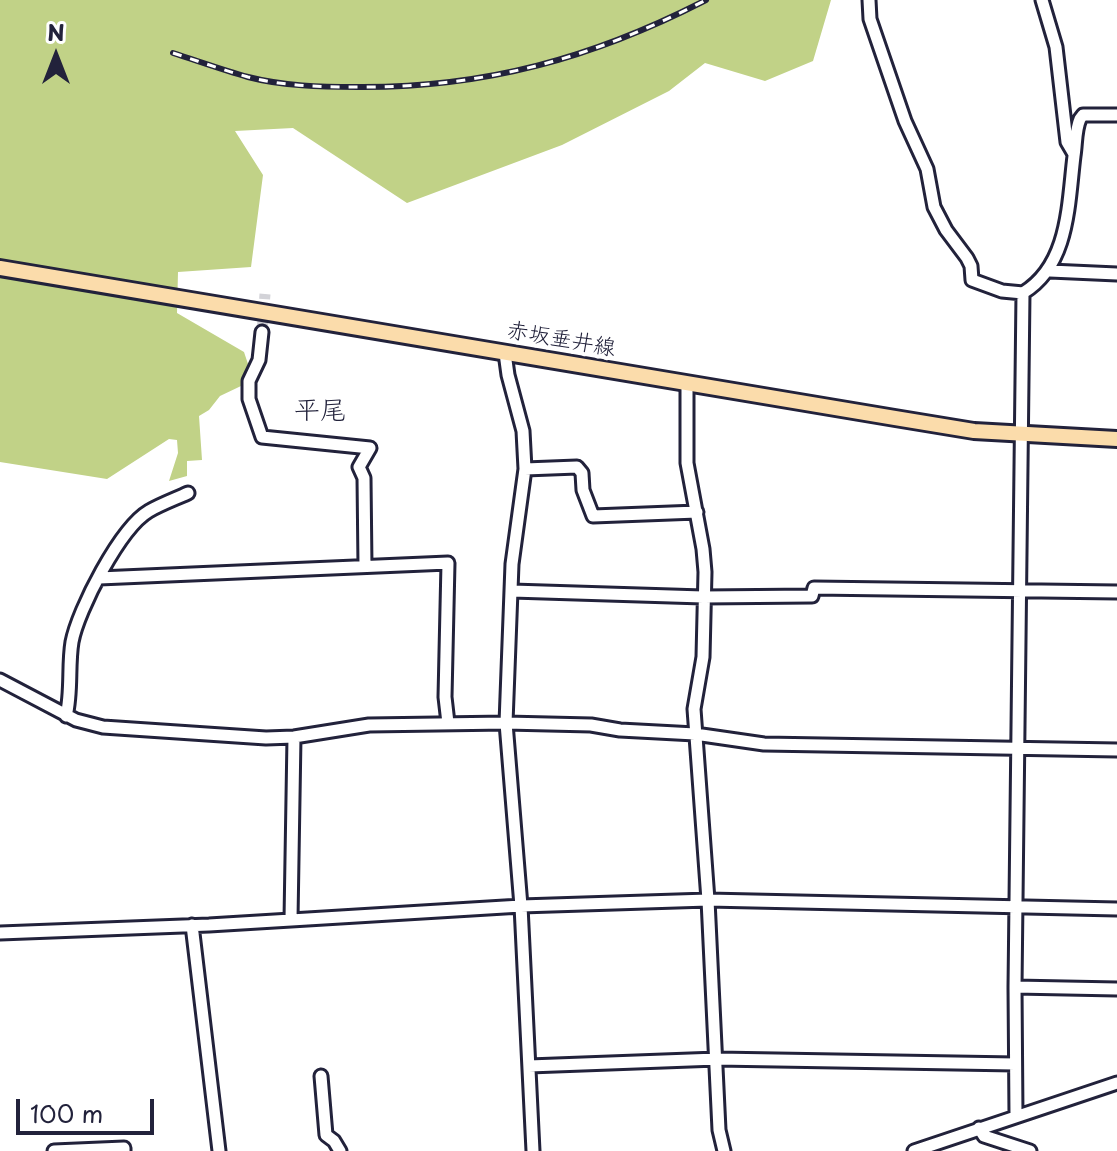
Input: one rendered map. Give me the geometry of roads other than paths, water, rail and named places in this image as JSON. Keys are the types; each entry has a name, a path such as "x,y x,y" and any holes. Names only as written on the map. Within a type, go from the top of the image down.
{"main road":[{"name":"赤坂垂井線","path":"0,268 935,425 1117,439"}],"street":[{"path":"869,0 870,19 905,121 927,169 934,207 946,230 967,258 972,280 1002,291 1023,293 1050,271 1058,255 1065,225 1077,124 1083,115 1117,115"},
{"path":"1042,0 1056,47 1067,142 1074,154"},
{"path":"1050,271 1117,274"},
{"path":"1016,1116 1023,293"},
{"path":"262,332 259,360 249,381 249,399 262,437 370,448 359,467 364,478 365,566"},
{"path":"505,353 523,431 525,469 512,564 506,723 521,906 533,1151"},
{"path":"687,384 687,463 703,549 703,657 694,709 695,734 708,900 719,1130 724,1151"},
{"path":"525,469 577,467 582,473 583,490 593,516 697,512"},
{"path":"66,716 72,643 78,618 99,578 123,539 146,512 188,493"},
{"path":"99,578 448,563 445,676 448,723"},
{"path":"512,591 703,597 812,596 814,588 1117,592"},
{"path":"0,680 66,716 103,727 266,738 294,737 369,725 506,723 591,725 790,745 1117,750"},
{"path":"291,919 294,737"},
{"path":"0,933 521,906 708,900 1117,909"},
{"path":"192,925 219,1151"},
{"path":"1015,987 1117,989"},
{"path":"529,1066 717,1059 1015,1064"},
{"path":"321,1076 326,1135 340,1149"},
{"path":"914,1151 1117,1083"},
{"path":"979,1128 984,1136 1030,1151"},
{"path":"54,1151 124,1148 124,1151"},
{"path":"325,1151 340,1149"}],"tunnel":[{"path":"262,332 265,294"}],"railway":[{"path":"173,53 248,77 288,84 357,87 450,82 537,66 580,53 622,38 706,0"}],"district":[{"name":"平尾","path":"320,412"}]}
